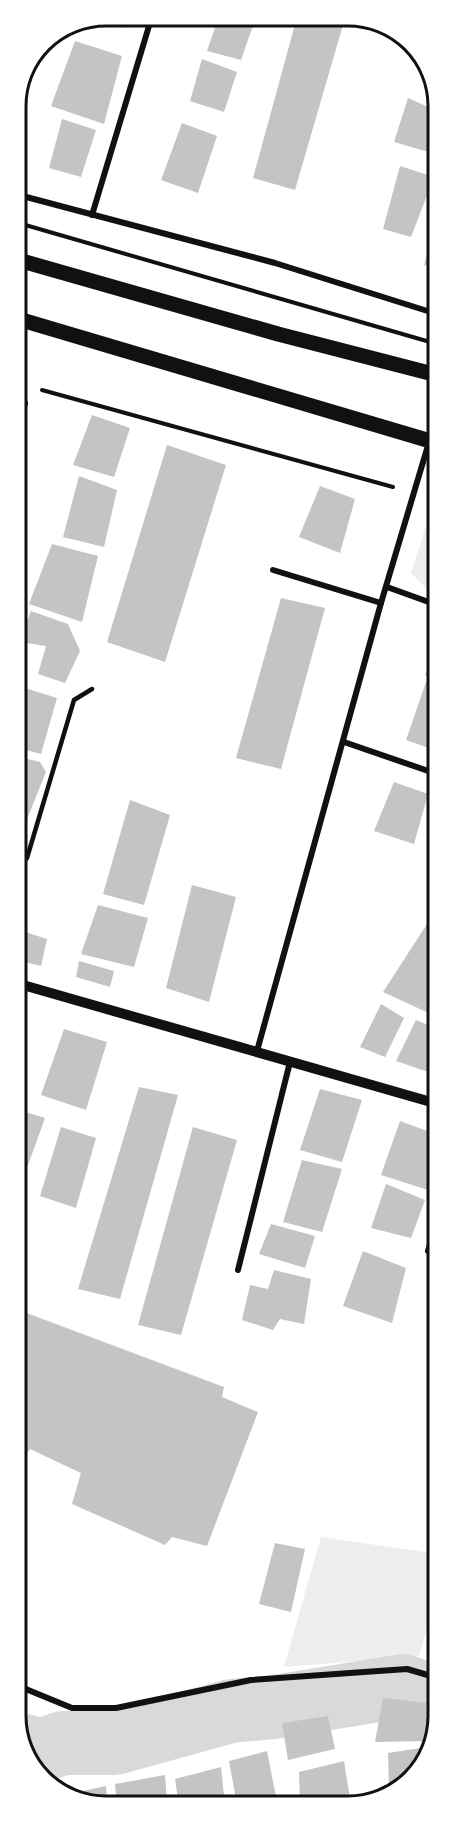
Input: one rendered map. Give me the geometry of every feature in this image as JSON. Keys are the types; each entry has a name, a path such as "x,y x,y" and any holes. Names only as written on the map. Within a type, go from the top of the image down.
{"main road":[{"path":"26,262 278,334 428,373"},
{"path":"26,321 428,440"}],"street":[{"path":"92,215 149,25"},
{"path":"26,197 275,263 428,311"},
{"path":"257,1051 381,603 428,457"},
{"path":"273,570 381,603"},
{"path":"387,587 428,602"},
{"path":"344,741 428,771"},
{"path":"25,986 427,1101"},
{"path":"238,1270 290,1062"},
{"path":"25,1689 72,1708 116,1708 251,1680 407,1669 427,1675"}],"lane":[{"path":"26,860 74,700 92,689"}],"path":[{"path":"26,225 428,341"},
{"path":"38,388 415,493"}],"shaded area":[{"path":"428,520 428,590 411,573"},
{"path":"321,1537 427,1552 427,1627 419,1656 284,1667"}],"building":[{"path":"216,25 253,25 241,60 207,51"},
{"path":"295,25 343,25 295,190 253,178"},
{"path":"75,41 122,56 104,124 51,106"},
{"path":"202,59 237,72 224,112 190,101"},
{"path":"408,98 428,107 428,152 394,142"},
{"path":"62,119 96,130 81,177 49,168"},
{"path":"182,123 217,136 198,193 161,180"},
{"path":"400,166 428,175 428,193 411,237 383,229"},
{"path":"428,252 428,266 424,265"},
{"path":"92,415 130,428 114,477 73,465"},
{"path":"167,445 226,465 165,662 107,642"},
{"path":"79,476 117,490 104,547 63,537"},
{"path":"320,486 355,499 340,553 299,537"},
{"path":"52,544 98,556 82,622 29,604"},
{"path":"281,598 325,608 281,769 236,758"},
{"path":"31,611 68,624 80,651 65,683 38,674 46,646 26,643 26,625"},
{"path":"426,682 428,748 406,740"},
{"path":"26,688 57,698 41,754 26,750"},
{"path":"26,759 40,762 46,772 26,823"},
{"path":"394,782 428,794 414,844 374,831"},
{"path":"130,800 170,815 144,905 103,894"},
{"path":"192,885 236,897 209,1002 166,988"},
{"path":"98,905 148,918 134,967 81,954"},
{"path":"427,924 427,924 427,1012 383,992"},
{"path":"25,932 47,939 41,966 25,962"},
{"path":"79,961 114,971 110,987 76,977"},
{"path":"381,1004 404,1018 385,1057 360,1047"},
{"path":"416,1020 427,1025 427,1072 396,1061"},
{"path":"64,1029 107,1042 86,1110 41,1095"},
{"path":"139,1087 178,1095 120,1299 78,1289"},
{"path":"320,1089 362,1100 342,1162 300,1150"},
{"path":"25,1112 45,1118 25,1172"},
{"path":"400,1121 427,1131 427,1190 381,1175"},
{"path":"61,1127 96,1138 76,1208 40,1196"},
{"path":"193,1127 237,1140 181,1335 138,1325"},
{"path":"302,1160 342,1169 322,1232 283,1222"},
{"path":"386,1184 425,1200 411,1238 371,1228"},
{"path":"271,1224 315,1236 305,1268 259,1254"},
{"path":"363,1251 406,1268 392,1323 343,1306"},
{"path":"274,1270 311,1279 304,1324 280,1319 273,1330 242,1320 250,1285 268,1289"},
{"path":"25,1312 224,1387 222,1397 258,1412 207,1546 172,1537 165,1545 72,1504 81,1473 30,1449 25,1456"},
{"path":"275,1543 305,1549 291,1612 259,1604"},
{"path":"383,1698 427,1703 426,1731 423,1741 375,1742"},
{"path":"328,1716 335,1749 288,1760 282,1723"},
{"path":"420,1748 408,1768 389,1783 388,1753"},
{"path":"267,1751 276,1796 235,1796 229,1761"},
{"path":"344,1761 349,1796 300,1796 299,1772"},
{"path":"221,1767 224,1796 178,1796 175,1779"},
{"path":"165,1775 166,1796 116,1796 115,1784"},
{"path":"106,1786 107,1796 90,1794 82,1791"}],"waterway":[{"path":"33,1749 40,1751 63,1743 115,1743 231,1711 274,1707 403,1686 427,1694"}]}
